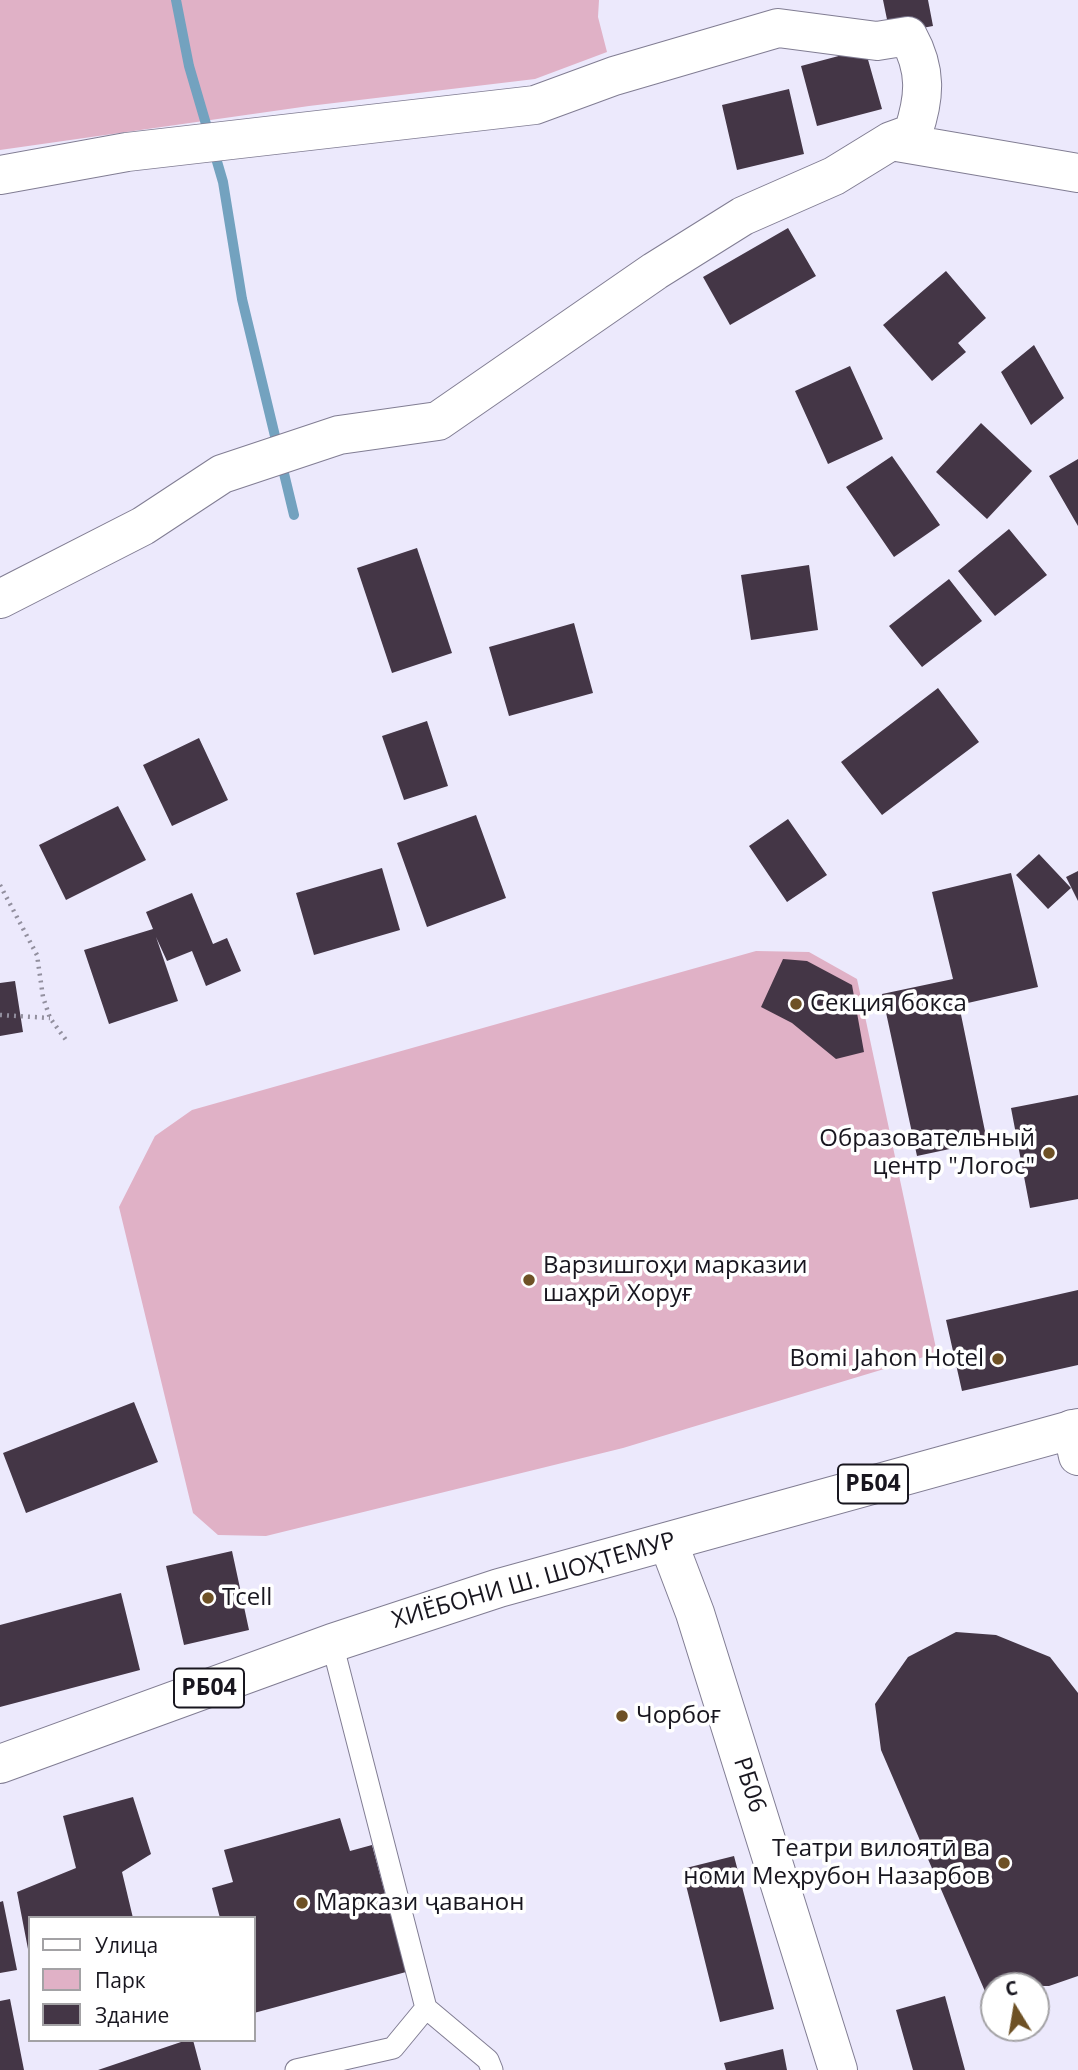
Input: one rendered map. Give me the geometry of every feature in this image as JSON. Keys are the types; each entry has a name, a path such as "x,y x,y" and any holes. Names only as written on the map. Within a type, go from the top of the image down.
{"street":[{"path":"0,175 127,152 535,105 614,76 778,28 877,41 908,36 921,60 922,106 913,133 891,141 834,176 743,216 655,271 438,421 339,435 222,474 143,526 0,599"},
{"path":"891,141 1078,173"},
{"name":"ХИЁБОНИ Ш. ШОҲТЕМУР","path":"0,1764 332,1643 499,1588 1076,1438"},
{"name":"РБ06","path":"668,1542 704,1643 838,2070"}],"lane":[{"path":"332,1643 426,2008 488,2060 492,2070"},
{"path":"296,2070 393,2048 426,2008"}],"path":[{"path":"0,885 37,955 43,997 50,1018 66,1040"},
{"path":"0,1015 50,1018"}],"green space":[{"path":"0,0 599,0 598,17 607,52 535,79 309,106 0,150"},
{"name":"Варзишгоҳи марказии шаҳрӣ Хоруғ","path":"756,951 809,952 857,979 937,1353 623,1448 266,1536 218,1535 193,1513 119,1207 155,1136 192,1110"}],"building":[{"path":"883,0 928,0 933,26 890,34"},
{"path":"865,49 882,109 817,126 801,66"},
{"path":"789,89 804,154 737,170 722,105"},
{"path":"788,228 816,276 730,325 703,277"},
{"path":"946,271 986,318 958,343 966,352 932,381 883,325"},
{"path":"1034,345 1064,398 1031,425 1001,372"},
{"path":"850,366 883,439 828,464 795,391"},
{"path":"981,423 1032,471 987,519 936,472"},
{"path":"892,456 940,525 894,557 846,487"},
{"path":"1078,459 1078,526 1049,476"},
{"path":"1009,529 1047,575 995,616 958,571"},
{"path":"417,548 452,653 392,673 357,568"},
{"path":"809,565 818,630 751,640 741,575"},
{"path":"949,579 982,621 922,667 889,626"},
{"path":"574,623 593,693 509,716 489,647"},
{"path":"938,688 979,742 882,815 841,762"},
{"path":"427,721 448,786 404,800 382,736"},
{"path":"199,738 228,800 172,826 143,765"},
{"path":"118,806 146,860 66,900 39,845"},
{"path":"476,815 506,898 427,927 397,843"},
{"path":"788,819 827,875 787,902 749,846"},
{"path":"1039,854 1071,888 1048,909 1016,875"},
{"path":"382,868 400,930 314,955 296,893"},
{"path":"1078,871 1078,901 1066,877"},
{"path":"1011,873 1038,987 959,1005 987,1141 917,1156 882,994 953,979 932,892"},
{"path":"192,893 213,944 227,938 241,971 206,986 192,951 167,961 156,937 178,1001 109,1024 84,950 153,929 146,912"},
{"path":"783,959 807,961 852,985 864,1052 836,1059 792,1023 761,1007"},
{"path":"15,981 23,1032 0,1036 0,983"},
{"name":"Образовательный центр \"Логос\"","path":"1078,1095 1078,1199 1030,1208 1011,1108"},
{"path":"1078,1290 1078,1365 962,1391 946,1320"},
{"path":"134,1402 158,1462 26,1513 3,1453"},
{"name":"Tcell","path":"232,1551 249,1630 184,1645 166,1566"},
{"path":"121,1593 140,1670 0,1707 0,1625"},
{"name":"Театри вилоятӣ ва номи Меҳрубон Назарбов","path":"956,1632 996,1635 1050,1657 1078,1693 1078,1976 1050,1986 1050,1972 980,1972 980,1980 881,1750 875,1704 908,1657"},
{"path":"133,1797 151,1854 122,1872 133,1916 28,1916 28,1949 17,1892 76,1868 63,1816"},
{"name":"Маркази ҷаванон","path":"340,1818 350,1851 372,1845 406,1972 256,2012 256,1916 219,1916 212,1888 233,1882 224,1850"},
{"path":"734,1856 774,2009 720,2022 682,1869"},
{"path":"3,1901 17,1970 0,1973 0,1902"},
{"path":"945,1996 965,2070 913,2070 896,2010"},
{"path":"10,1999 24,2070 0,2070 0,2001"},
{"path":"181,2042 194,2042 201,2070 98,2070"},
{"path":"783,2049 787,2070 726,2070 724,2063"}],"waterway":[{"path":"176,0 189,66 223,182 242,299 294,515"}],"place":[{"name":"Секция бокса","path":"796,1004"},
{"name":"Образовательный центр \"Логос\"","path":"1049,1153"},
{"name":"Варзишгоҳи марказии шаҳрӣ Хоруғ","path":"529,1280"},
{"name":"Bomi Jahon Hotel","path":"998,1359"},
{"name":"Tcell","path":"208,1598"},
{"name":"Чорбоғ","path":"622,1716"},
{"name":"Театри вилоятӣ ва номи Меҳрубон Назарбов","path":"1004,1863"},
{"name":"Маркази ҷаванон","path":"302,1903"}]}
